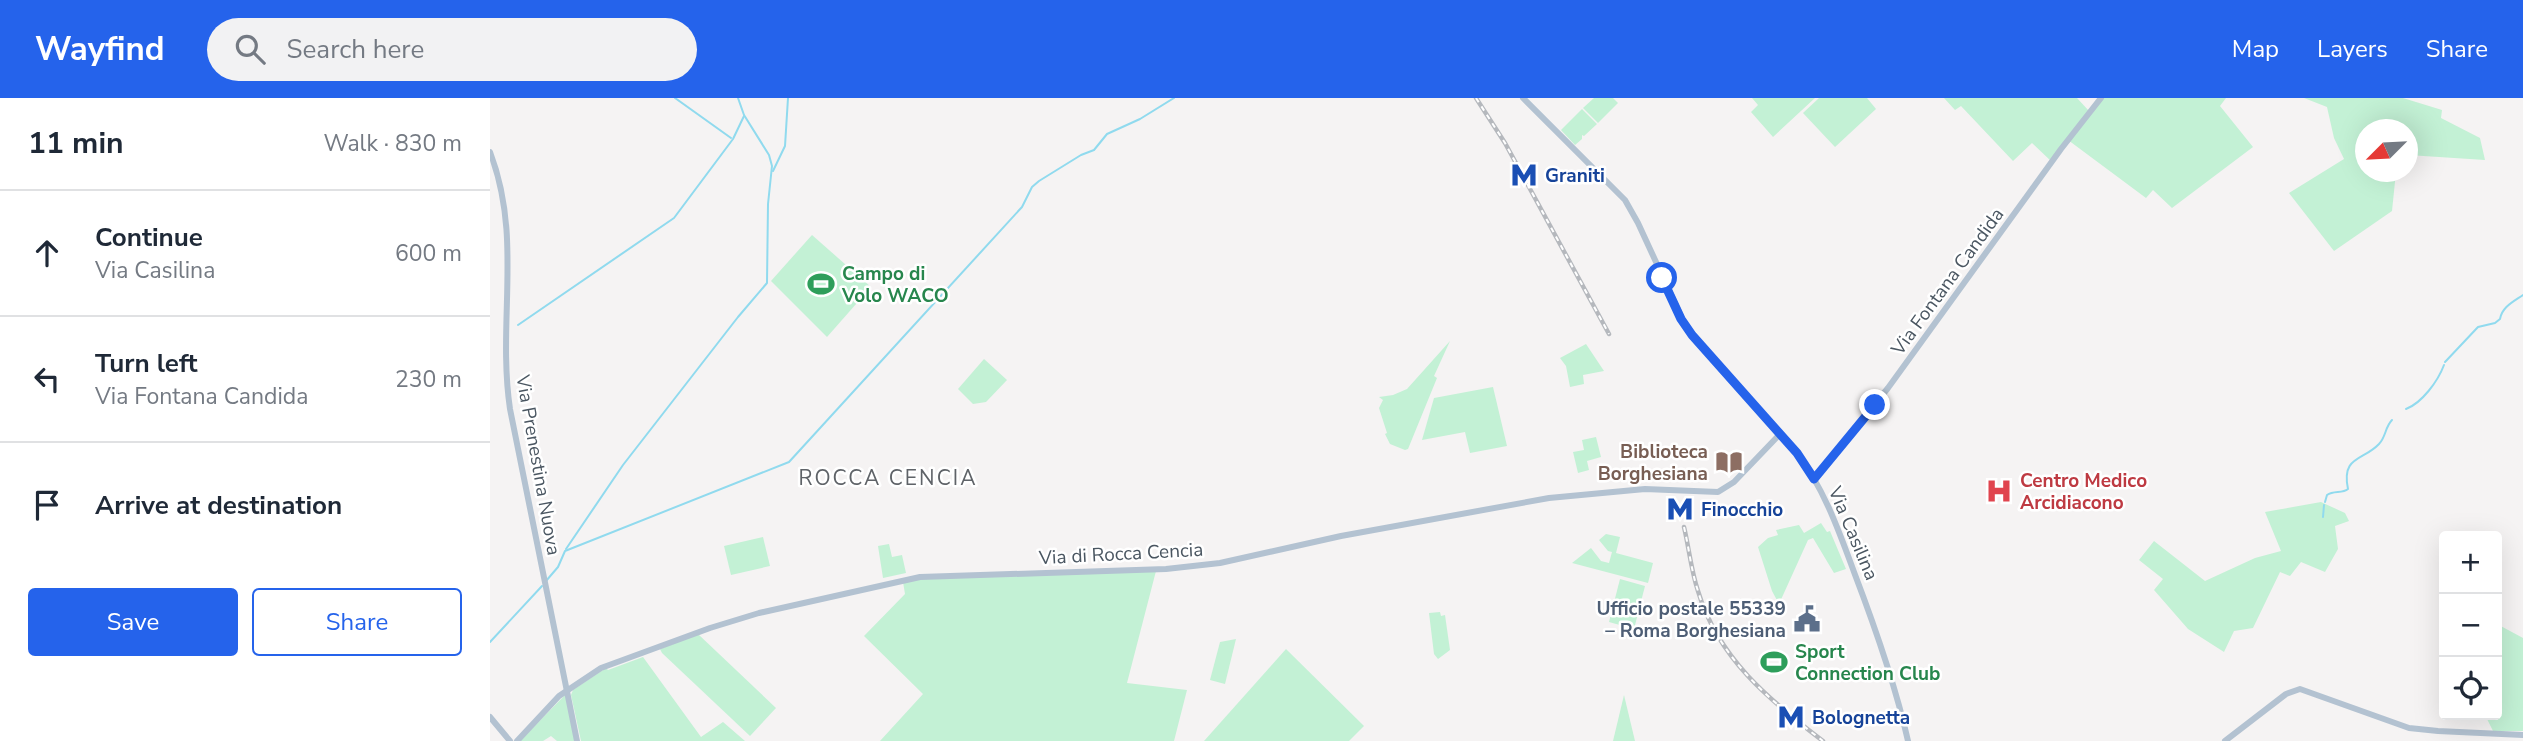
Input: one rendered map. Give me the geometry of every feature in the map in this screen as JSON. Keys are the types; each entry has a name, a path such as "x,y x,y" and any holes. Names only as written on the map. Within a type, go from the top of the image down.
{"main road":[{"name":"Via Casilina","path":"1523,98 1623,198 1639,225 1686,327 1801,458 1814,479 1833,518 1876,629 1908,741"},
{"name":"Via Fontana Candida","path":"1814,479 1890,386 2061,149 2101,98"},
{"name":"Via Prenestina Nuova","path":"490,152 500,181 508,225 506,366 510,409 578,741"},
{"name":"Via di Rocca Cencia","path":"517,741 567,690 613,663 759,613 906,579 934,576 1188,568 1341,536 1549,498 1647,489 1717,493 1731,485 1780,434"},
{"path":"2225,741 2288,693 2300,689 2409,728 2523,735"},
{"path":"490,717 510,741"}],"green space":[{"path":"1594,98 1613,98 1618,103 1598,123 1583,108"},
{"path":"1752,98 1815,98 1773,137 1751,112 1758,105"},
{"path":"1819,98 1867,98 1876,109 1835,147 1803,113"},
{"path":"1944,98 2077,98 2089,111 2101,98 2226,98 2220,106 2253,147 2172,208 2153,190 2146,198 2068,140 2052,162 2032,143 2013,161 1961,106 1955,110"},
{"path":"2304,98 2403,98 2442,110 2441,118 2480,138 2485,160 2418,156 2418,119 2355,119 2355,182 2395,182 2392,211 2334,251 2289,193 2344,159 2334,138 2327,107"},
{"path":"1582,109 1597,124 1582,135 1582,139 1575,145 1561,130"},
{"name":"Campo di Volo WACO","path":"812,235 871,287 827,337 771,281"},
{"path":"1450,341 1434,376 1437,378 1408,449 1390,444 1379,408 1383,400 1379,397 1407,389"},
{"path":"1586,344 1604,371 1583,375 1584,384 1570,387 1566,366 1560,358"},
{"path":"984,359 1007,380 986,402 973,404 958,389"},
{"path":"1493,387 1507,446 1470,453 1465,432 1422,440 1434,398"},
{"path":"1596,437 1601,457 1587,461 1589,470 1578,473 1573,452 1584,450 1582,440"},
{"path":"2321,502 2345,513 2349,521 2335,526 2338,549 2325,572 2301,562 2290,576 2280,572 2253,628 2234,631 2224,652 2188,629 2154,590 2163,579 2139,560 2154,541 2205,581 2255,558 2281,551 2265,512"},
{"path":"1821,523 1827,532 1830,531 1846,569 1834,573 1813,538 1808,540 1779,604 1758,547 1768,538 1778,535 1776,530 1799,525 1804,533"},
{"path":"1606,534 1620,537 1616,553 1653,563 1648,583 1572,563 1591,548 1601,561 1609,563 1612,552 1599,540"},
{"path":"763,537 770,566 731,575 724,546"},
{"path":"889,544 892,557 902,555 906,573 883,578 878,546"},
{"path":"1156,571 1127,683 1187,690 1174,741 880,741 923,694 864,636 905,594 903,582 923,579"},
{"path":"1620,579 1645,586 1634,629 1609,622"},
{"path":"1440,612 1441,616 1445,615 1450,650 1438,659 1434,654 1429,613"},
{"path":"2502,627 2523,638 2523,731 2493,731 2488,720 2502,720"},
{"path":"698,634 776,708 750,736 660,649"},
{"path":"1236,639 1225,684 1210,680 1220,642"},
{"path":"1286,649 1364,726 1349,741 1204,741"},
{"path":"643,657 701,737 723,722 745,741 581,741 571,695 573,690 606,668 608,670"},
{"path":"566,694 575,741 557,741 551,736 543,741 520,741"},
{"path":"1624,695 1635,741 1613,741"}],"waterway":[{"path":"675,98 731,138"},
{"path":"566,549 623,465 767,283 768,204 772,166 769,155 744,115 738,98"},
{"path":"773,171 785,146 788,98"},
{"path":"546,581 558,567 565,551 789,462 1022,207 1032,187 1081,155 1094,150 1107,134 1140,119 1174,98"},
{"path":"518,325 674,218 733,139 744,116"},
{"path":"2445,362 2478,327 2495,323 2506,308 2523,295"},
{"path":"2406,409 2429,391 2444,365"},
{"path":"2325,502 2327,495 2348,489 2347,478 2351,465 2379,444 2392,420"},
{"path":"2323,517 2324,505"},
{"path":"490,642 542,586"}],"railway":[{"path":"1476,98 1505,143 1609,334"},
{"path":"1684,527 1698,591 1718,637 1732,657 1765,693 1823,741"}],"place":[{"name":"Graniti","path":"1524,175"},
{"name":"Campo di Volo WACO","path":"821,284"},
{"name":"Biblioteca Borghesiana","path":"1729,462"},
{"name":"Centro Medico Arcidiacono","path":"1999,491"},
{"name":"Finocchio","path":"1680,509"},
{"name":"Ufficio postale 55339 – Roma Borghesiana","path":"1807,619"},
{"name":"Sport Connection Club","path":"1774,662"},
{"name":"Bolognetta","path":"1791,717"}],"district":[{"name":"ROCCA CENCIA","path":"888,478"}],"route":[{"path":"1662,278 1681,319 1692,335 1797,453 1814,479 1875,405"}]}
